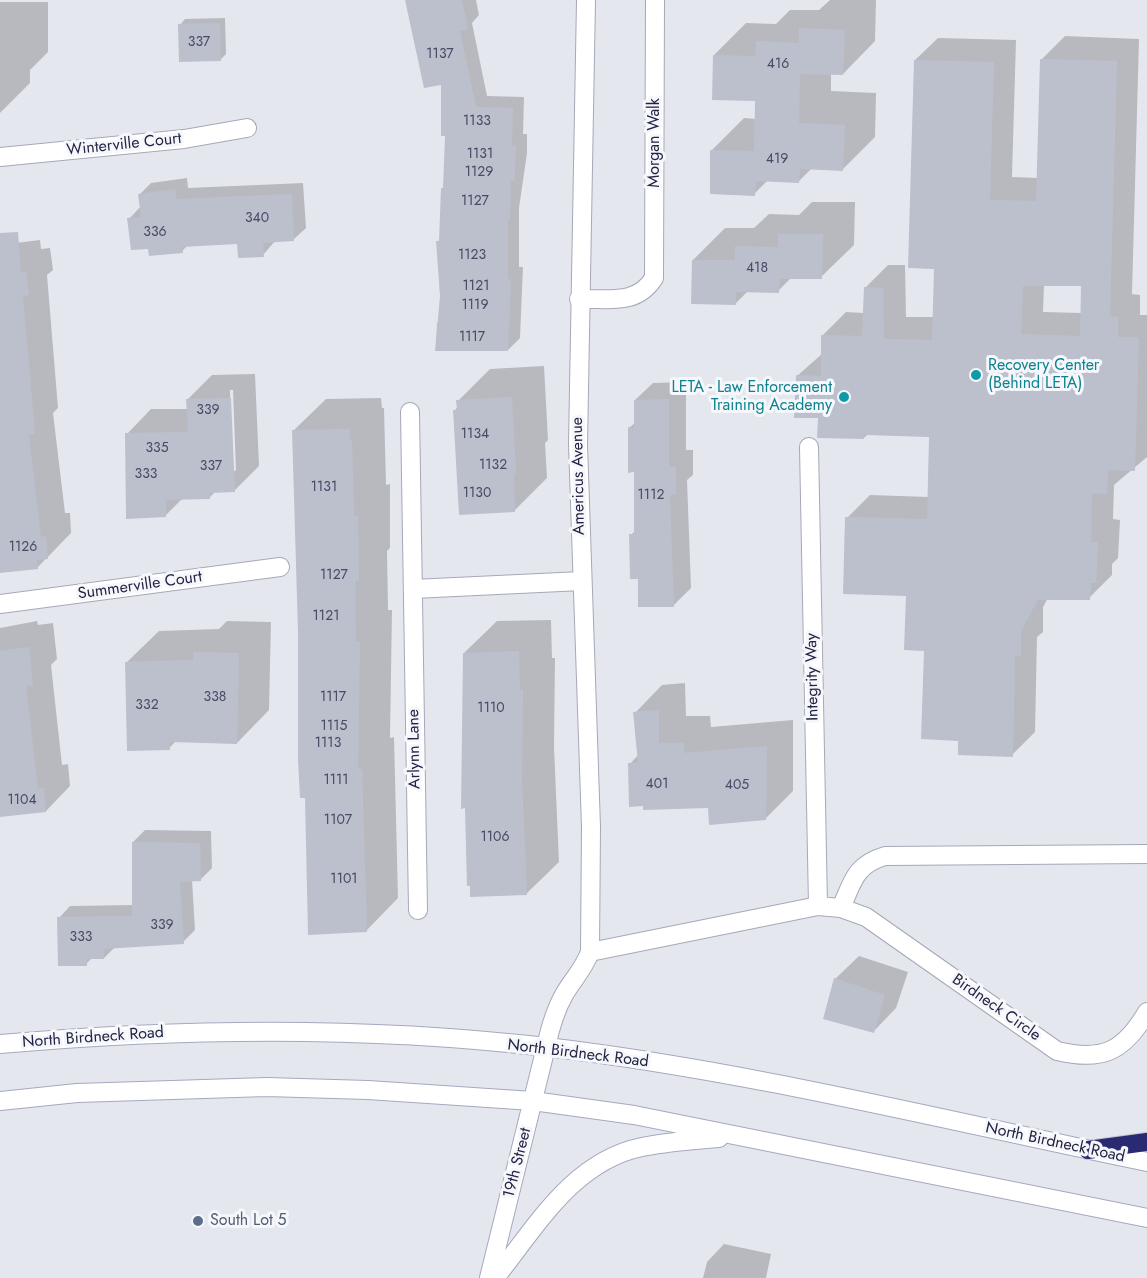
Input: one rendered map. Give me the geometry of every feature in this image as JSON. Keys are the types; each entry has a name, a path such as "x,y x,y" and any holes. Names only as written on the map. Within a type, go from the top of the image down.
{"highway":[{"path":"1088,1150 1147,1142"}],"street":[{"name":"Americus Avenue","path":"586,0 578,444 591,827 590,952"},
{"name":"Morgan Walk","path":"579,299 633,298 646,291 654,278 655,0"},
{"name":"Winterville Court","path":"0,157 184,139 247,128"},
{"name":"Arlynn Lane","path":"410,412 418,910"},
{"name":"Integrity Way","path":"809,447 818,906"},
{"name":"Summerville Court","path":"0,604 280,567"},
{"path":"413,589 582,581"},
{"path":"841,908 857,871 872,860 885,856 1147,854"},
{"name":"Birdneck Circle","path":"590,952 818,906 841,908 866,917 1057,1051 1078,1056 1104,1053 1133,1035 1147,1011"},
{"path":"546,1047 552,1018 566,991 583,972 590,952"},
{"name":"North Birdneck Road","path":"0,1044 202,1032 380,1034 546,1047 784,1087 1147,1162"},
{"name":"19th Street","path":"489,1278 546,1047"},
{"path":"0,1101 77,1093 267,1088 368,1090 533,1101 634,1115 1147,1218"},
{"path":"495,1278 564,1191 590,1169 641,1147 735,1136"}],"building":[{"path":"405,0 462,0 468,29 460,31 476,107 513,108 512,146 516,146 515,181 511,181 510,219 508,219 508,279 511,279 508,351 435,351 440,296 436,241 439,241 445,136 441,136 441,85 424,88"},
{"path":"220,23 221,61 179,62 178,24"},
{"path":"799,28 845,30 843,75 800,74 799,123 845,125 843,171 800,169 799,183 756,181 755,196 710,194 710,150 754,151 755,101 712,100 713,55 755,56 756,41 799,43"},
{"name":"Recovery Center (Behind LETA)","path":"1040,59 1117,61 1110,316 1118,317 1118,337 1139,337 1135,471 1108,470 1107,494 1092,493 1091,542 1098,542 1096,583 1091,583 1090,600 1038,600 1021,631 1021,656 1015,656 1013,757 958,755 958,741 921,739 924,651 904,650 906,596 843,594 845,517 927,519 929,437 864,435 864,439 817,438 818,418 794,418 796,375 821,376 821,335 862,336 864,287 883,288 884,339 932,340 934,269 908,268 914,60 994,62 990,200 1036,201","holes":["1023,286 1081,286 1080,336 1021,334"]},
{"path":"175,189 177,199 292,194 294,241 263,243 264,257 238,258 237,244 182,247 183,253 149,256 148,249 131,250 127,218 141,217 138,194"},
{"path":"18,232 21,272 26,271 29,295 23,296 35,434 29,435 41,537 46,536 48,559 37,560 38,569 0,573 0,233"},
{"path":"778,234 823,234 822,279 780,279 779,293 736,292 736,305 691,304 692,260 735,260 735,246 778,247"},
{"path":"512,397 516,474 514,474 515,512 459,515 453,410 457,410 456,400"},
{"path":"231,398 235,492 210,493 210,499 166,500 166,517 126,519 125,433 188,432 186,399"},
{"path":"669,399 669,467 676,467 676,494 670,495 674,607 638,607 638,579 630,579 629,534 634,534 634,472 628,473 628,427 634,428 634,400"},
{"path":"349,429 350,440 352,440 354,516 358,516 359,581 355,581 356,642 360,641 358,769 362,769 367,932 308,935 305,798 300,798 298,760 298,632 292,430"},
{"path":"29,647 33,685 26,686 38,789 44,788 46,812 0,817 0,651"},
{"path":"519,651 520,690 523,689 522,780 527,895 470,897 470,886 467,886 465,808 461,809 463,653"},
{"path":"193,652 239,653 237,744 170,742 170,750 127,751 125,662 193,660"},
{"path":"659,710 659,743 684,743 684,753 767,746 766,820 709,825 708,808 643,810 643,806 629,807 628,763 638,763 633,712"},
{"path":"132,842 200,843 201,881 180,882 184,944 104,949 104,959 87,959 87,966 58,966 57,917 132,916"},
{"path":"834,978 885,995 874,1033 823,1019"}],"place":[{"name":"Recovery Center (Behind LETA)","path":"976,375"},
{"name":"LETA - Law Enforcement Training Academy","path":"844,397"},
{"name":"South Lot 5","path":"198,1221"}]}
